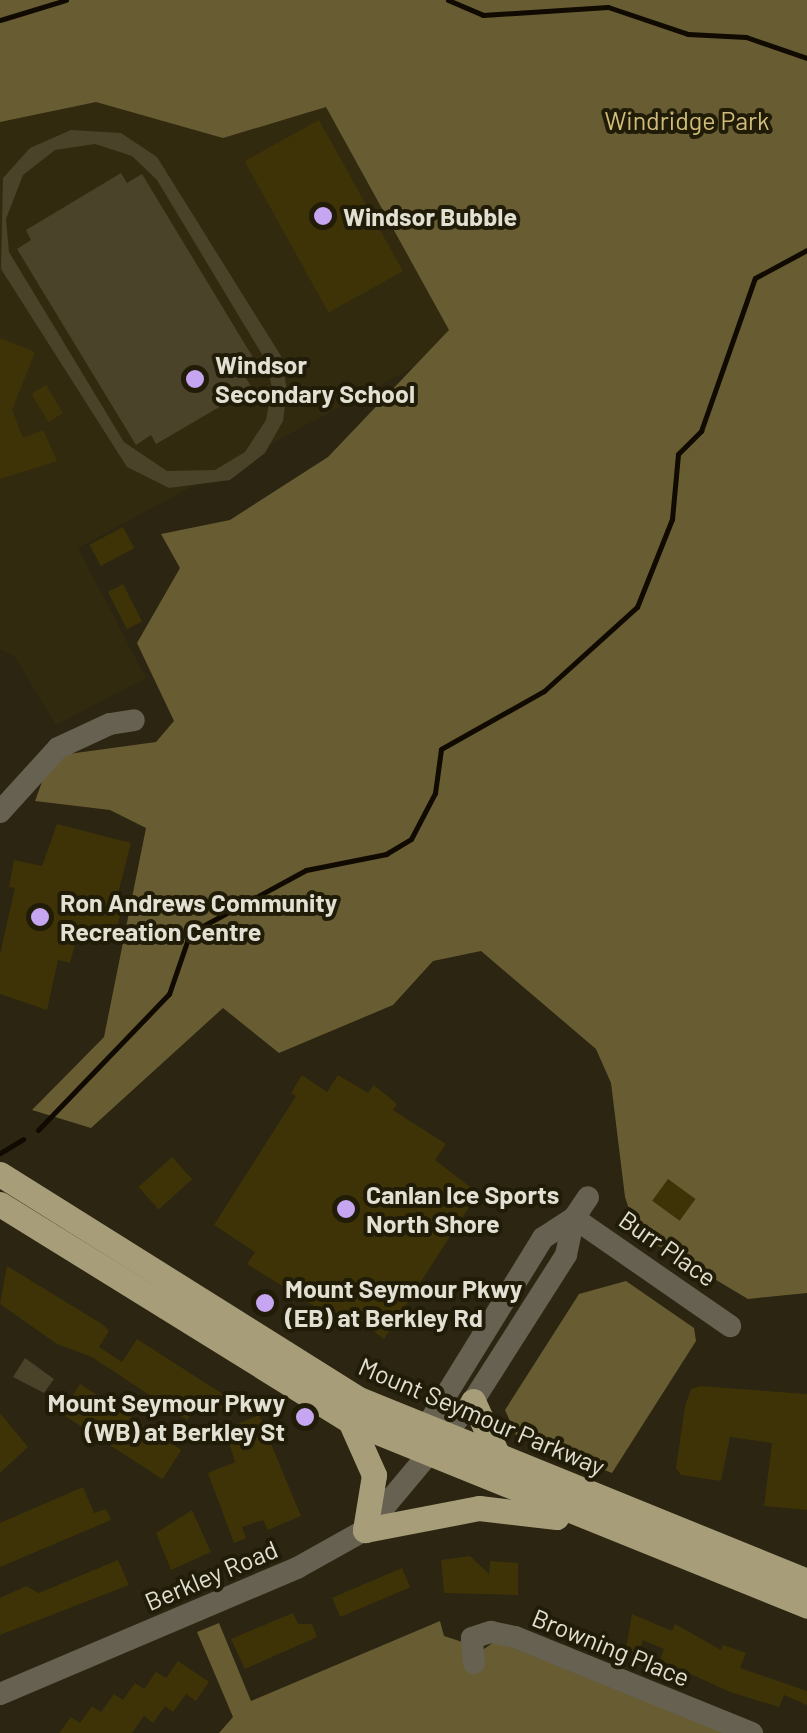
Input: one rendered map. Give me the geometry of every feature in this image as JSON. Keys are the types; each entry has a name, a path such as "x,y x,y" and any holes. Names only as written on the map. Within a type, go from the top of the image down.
{"main road":[{"name":"Mount Seymour Parkway","path":"0,1174 426,1447 499,1458 807,1581"},
{"name":"Mount Seymour Parkway","path":"0,1204 350,1421 426,1447 602,1525 807,1606"},
{"path":"473,1400 499,1458"},
{"path":"350,1421 374,1475 364,1530 479,1508 602,1525"}],"street":[{"path":"0,812 58,748 110,724 134,720"},
{"name":"Berkley Road","path":"426,1447 473,1400 566,1254 574,1218 588,1196"},
{"name":"Berkley Road","path":"0,1694 297,1568 364,1530 426,1447 543,1238 574,1218"},
{"name":"Burr Place","path":"574,1218 730,1326"},
{"name":"Browning Place","path":"474,1663 472,1638 491,1632 516,1637 752,1733"}],"shaded area":[{"name":"Windsor Secondary School","path":"340,64 481,331 78,548 146,678 56,725 15,657 0,649 0,113"},
{"path":"71,130 121,133 157,157 281,356 287,390 283,421 265,453 230,480 169,488 127,467 1,269 3,178 30,148","holes":["95,144 132,156 157,180 266,361 272,388 266,420 245,452 215,470 167,471 124,442 9,252 6,219 23,175 55,150"]},
{"path":"121,173 127,183 142,174 260,369 246,378 252,388 156,444 151,435 136,445 17,249 31,240 26,230"},
{"path":"25,1358 54,1379 44,1393 13,1377"}],"green space":[{"name":"Windridge Park","path":"0,0 807,0 807,1293 748,1299 637,1233 625,1197 611,1083 596,1049 481,951 433,961 393,1005 279,1053 223,1008 91,1128 32,1110 104,1037 146,828 110,810 35,801 47,768 68,754 156,742 174,721 137,643 180,568 161,534 230,520 328,457 449,330 326,107 223,138 96,102 0,122"},
{"path":"626,1281 694,1328 696,1341 612,1473 516,1435 505,1410 579,1294"},
{"path":"440,1621 444,1636 484,1649 495,1641 733,1733 219,1733 233,1717 197,1632 219,1623 251,1701"}],"building":[{"name":"Windsor Bubble","path":"319,120 403,271 329,313 245,161"},
{"path":"0,338 35,352 12,410 23,438 43,430 57,461 0,479"},
{"path":"46,385 63,413 48,422 31,394"},
{"path":"123,527 134,548 101,566 89,545"},
{"path":"123,584 142,621 127,629 108,592"},
{"name":"Ron Andrews Community Recreation Centre","path":"57,824 131,843 114,909 121,910 118,925 111,924 109,935 80,926 70,963 58,960 47,1010 0,994 0,954 15,888 9,887 14,860 42,866"},
{"name":"Canlan Ice Sports North Shore","path":"302,1075 327,1092 338,1075 368,1093 374,1085 397,1104 393,1110 446,1144 435,1160 478,1193 384,1339 346,1310 338,1321 247,1264 255,1252 214,1225 296,1096 291,1093"},
{"path":"172,1157 192,1179 159,1209 139,1187"},
{"path":"668,1179 696,1199 680,1221 652,1201"},
{"path":"7,1266 102,1324 109,1331 99,1347 122,1362 137,1339 232,1400 225,1411 202,1396 187,1420 92,1357 57,1344 0,1304"},
{"path":"80,1384 181,1450 162,1479 61,1413"},
{"path":"700,1386 807,1394 807,1510 764,1506 772,1443 730,1437 721,1481 681,1475 676,1468 685,1406 691,1389"},
{"path":"0,1413 28,1447 0,1473"},
{"path":"259,1415 301,1516 268,1530 263,1520 242,1527 246,1538 234,1543 208,1473 235,1462 225,1429"},
{"path":"83,1487 94,1513 106,1509 111,1520 0,1567 0,1523"},
{"path":"192,1510 211,1552 171,1570 156,1533"},
{"path":"470,1556 489,1574 490,1561 518,1563 518,1595 444,1593 441,1560"},
{"path":"118,1560 129,1585 0,1635 0,1598 26,1586 39,1593"},
{"path":"402,1568 410,1587 340,1617 332,1598"},
{"path":"293,1613 298,1624 312,1624 317,1637 245,1669 231,1639"},
{"path":"632,1614 672,1631 675,1624 721,1650 723,1645 746,1653 740,1668 807,1691 807,1705 784,1695 779,1707 730,1692 660,1660 664,1649 643,1640 638,1654 626,1649"},
{"path":"178,1661 209,1682 196,1701 186,1694 173,1712 165,1706 153,1723 144,1716 132,1733 59,1733 71,1717 80,1723 92,1706 101,1712 114,1694 123,1700 135,1683 144,1689 156,1672 166,1678"}],"waterway":[{"path":"0,20 66,0"},
{"path":"448,0 483,15 608,7 688,34 746,37 807,58"},
{"path":"38,1130 169,994 190,933 306,870 386,854 411,839 435,793 441,749 544,691 637,607 672,519 678,454 701,431 755,278 807,250"},
{"path":"0,1153 23,1139"}],"place":[{"name":"Windsor Bubble","path":"323,216"},
{"name":"Windsor Secondary School","path":"195,379"},
{"name":"Ron Andrews Community Recreation Centre","path":"40,917"},
{"name":"Canlan Ice Sports North Shore","path":"346,1209"},
{"name":"Mount Seymour Pkwy (EB) at Berkley Rd","path":"265,1303"},
{"name":"Mount Seymour Pkwy (WB) at Berkley St","path":"305,1417"}]}
